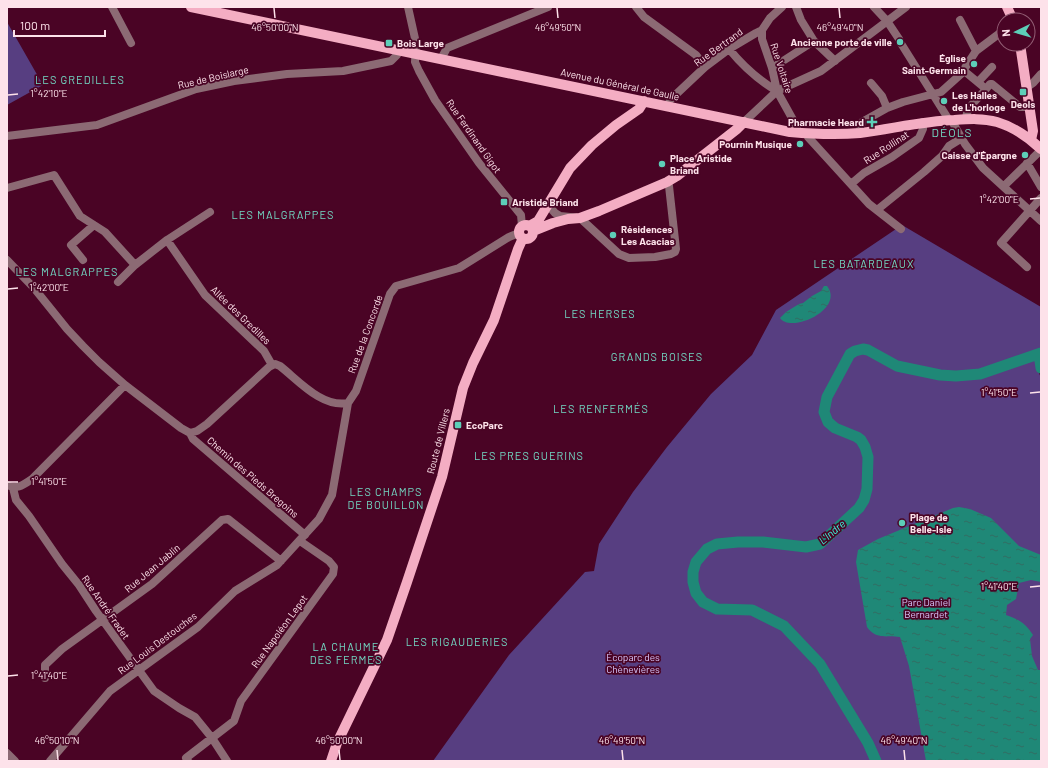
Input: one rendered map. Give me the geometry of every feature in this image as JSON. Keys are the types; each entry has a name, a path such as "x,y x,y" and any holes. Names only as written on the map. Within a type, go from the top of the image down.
{"main road":[{"name":"Avenue du Général de Gaulle","path":"191,7 802,133 859,133 923,122 966,119 991,121 1013,128 1031,140 1041,150"},
{"path":"1021,52 1033,131 1031,140"},
{"path":"525,231 538,221 570,168 592,145 616,125 639,109 644,101"},
{"path":"525,231 599,212 667,182 677,176 744,122"},
{"name":"Route de Villers","path":"331,761 337,744 387,640 442,477 463,388 473,363 494,320 525,231"}],"street":[{"path":"112,7 131,43"},
{"name":"Rue Ferdinand Gigot","path":"408,7 416,43 415,62 419,71 435,100 479,163 521,216 525,231"},
{"path":"441,59 447,48 548,7"},
{"path":"636,7 644,17 696,55 705,67"},
{"name":"Rue Bertrand","path":"668,106 670,100 705,67 729,49 762,30 770,18 782,7"},
{"path":"796,7 801,20 814,41 835,61"},
{"path":"874,7 887,21 932,95 951,120 983,168 1041,221"},
{"path":"744,122 777,90 821,71 906,7"},
{"path":"960,20 976,51"},
{"name":"Rue Voltaire","path":"762,30 762,39 772,68 777,90 797,127 870,204 901,229"},
{"path":"859,133 862,122 887,108 941,92 963,70 976,51 996,36"},
{"path":"772,68 814,41"},
{"path":"729,49 736,58 768,86 777,90"},
{"name":"Rue de Boislarge","path":"7,136 97,125 196,89 255,77 343,71 392,61 399,51"},
{"path":"978,82 992,66"},
{"path":"963,70 986,89"},
{"path":"1026,88 1041,74"},
{"path":"871,82 882,96 887,108"},
{"path":"966,119 966,114 969,109 990,84 992,84 1020,107 1029,107"},
{"name":"Rue Rollinat","path":"851,184 864,173 892,157 919,138 923,129 923,122"},
{"path":"877,210 942,156 949,146 962,138"},
{"path":"1004,186 1041,150"},
{"path":"1027,163 1041,187"},
{"path":"7,188 54,175 80,216 105,232 135,265"},
{"path":"548,205 560,216 580,218 619,254 629,258 655,257 672,254 676,249 669,186 667,182"},
{"path":"1027,267 1001,243 1041,198"},
{"path":"118,282 135,265 167,240 210,212"},
{"path":"83,260 71,245 94,225"},
{"name":"Rue de la Concorde","path":"348,403 356,391 390,294 396,286 459,268 509,237 525,231"},
{"name":"Allée des Gredilles","path":"167,240 205,295 264,351 272,365"},
{"name":"Chemin des Pieds Bregoins","path":"7,260 34,288 67,329 99,362 125,385 181,428 190,433 193,439 302,538"},
{"path":"190,433 197,431 219,414 272,365 275,364 280,366 316,394 329,401 348,403"},
{"path":"10,486 20,487 32,479 125,385"},
{"name":"Rue Louis Destouches","path":"50,761 110,691 138,669 198,627 236,591 281,561 319,519 332,495 348,403"},
{"name":"Rue André Fradet","path":"10,486 16,500 79,585 154,691 195,717 212,738 227,761"},
{"name":"Rue Jean Jablin","path":"45,678 45,665 62,649 152,584 222,520 228,519 281,561"},
{"name":"Rue Napoléon Lepot","path":"212,738 234,721 241,701 332,574 334,567 302,538"},
{"path":"188,761 186,758 212,738"},
{"path":"7,753 15,761"}],"green space":[{"path":"7,22 43,85 7,105"},
{"path":"902,225 1041,307 1041,362 1037,368 1041,378 1041,761 433,761 509,655 585,572 594,571 599,544 633,492 667,447 711,394 752,355 776,310"}],"water":[{"path":"824,286 827,286 831,295 829,303 814,317 795,323 786,322 780,318 786,312 821,291"},
{"path":"959,507 970,509 991,518 1019,546 1041,555 1041,582 1031,580 1019,583 1016,599 1007,605 1006,615 1022,622 1033,635 1030,639 1032,656 1038,670 1041,670 1041,761 926,761 909,666 900,637 874,634 867,627 856,562 858,550 878,539 953,508"}],"waterway":[{"name":"L'Indre","path":"876,761 868,743 820,664 784,626 752,610 717,609 703,602 696,593 693,582 693,572 696,562 707,549 717,544 763,542 806,547 820,544 859,508 864,500 867,489 868,457 865,447 861,440 857,437 835,428 828,422 824,412 827,397 850,354 863,349 868,350 897,366 940,375 956,376 980,374 1041,353"},
{"name":"L'Indre","path":"1039,354 1041,368"}],"place":[{"name":"Ancienne porte de ville","path":"900,42"},
{"name":"Bois Large","path":"389,43"},
{"name":"Église Saint-Germain","path":"974,64"},
{"name":"Deols","path":"1023,92"},
{"name":"Les Halles de L'horloge","path":"944,101"},
{"name":"Pharmacie Heard","path":"872,122"},
{"name":"Pournin Musique","path":"800,144"},
{"name":"Caisse d'Épargne","path":"1025,155"},
{"name":"Place Aristide Briand","path":"662,164"},
{"name":"Aristide Briand","path":"504,202"},
{"name":"Résidences Les Acacias","path":"613,235"},
{"name":"EcoParc","path":"458,425"},
{"name":"Plage de Belle-Isle","path":"902,523"}],"district":[{"name":"LES GREDILLES","path":"80,80"},
{"name":"DÉOLS","path":"952,133"},
{"name":"LES MALGRAPPES","path":"283,215"},
{"name":"LES BATARDEAUX","path":"864,264"},
{"name":"LES MALGRAPPES","path":"67,272"},
{"name":"LES HERSES","path":"600,314"},
{"name":"GRANDS BOISES","path":"657,357"},
{"name":"LES RENFERMÉS","path":"601,409"},
{"name":"LES PRES GUERINS","path":"529,456"},
{"name":"LES CHAMPS DE BOUILLON","path":"386,498"},
{"name":"LES RIGAUDERIES","path":"457,642"},
{"name":"LA CHAUME DES FERMES","path":"346,653"}],"park label":[{"name":"Parc Daniel Bernardet","path":"926,608"},
{"name":"Écoparc des Chènevières","path":"633,662"}]}
